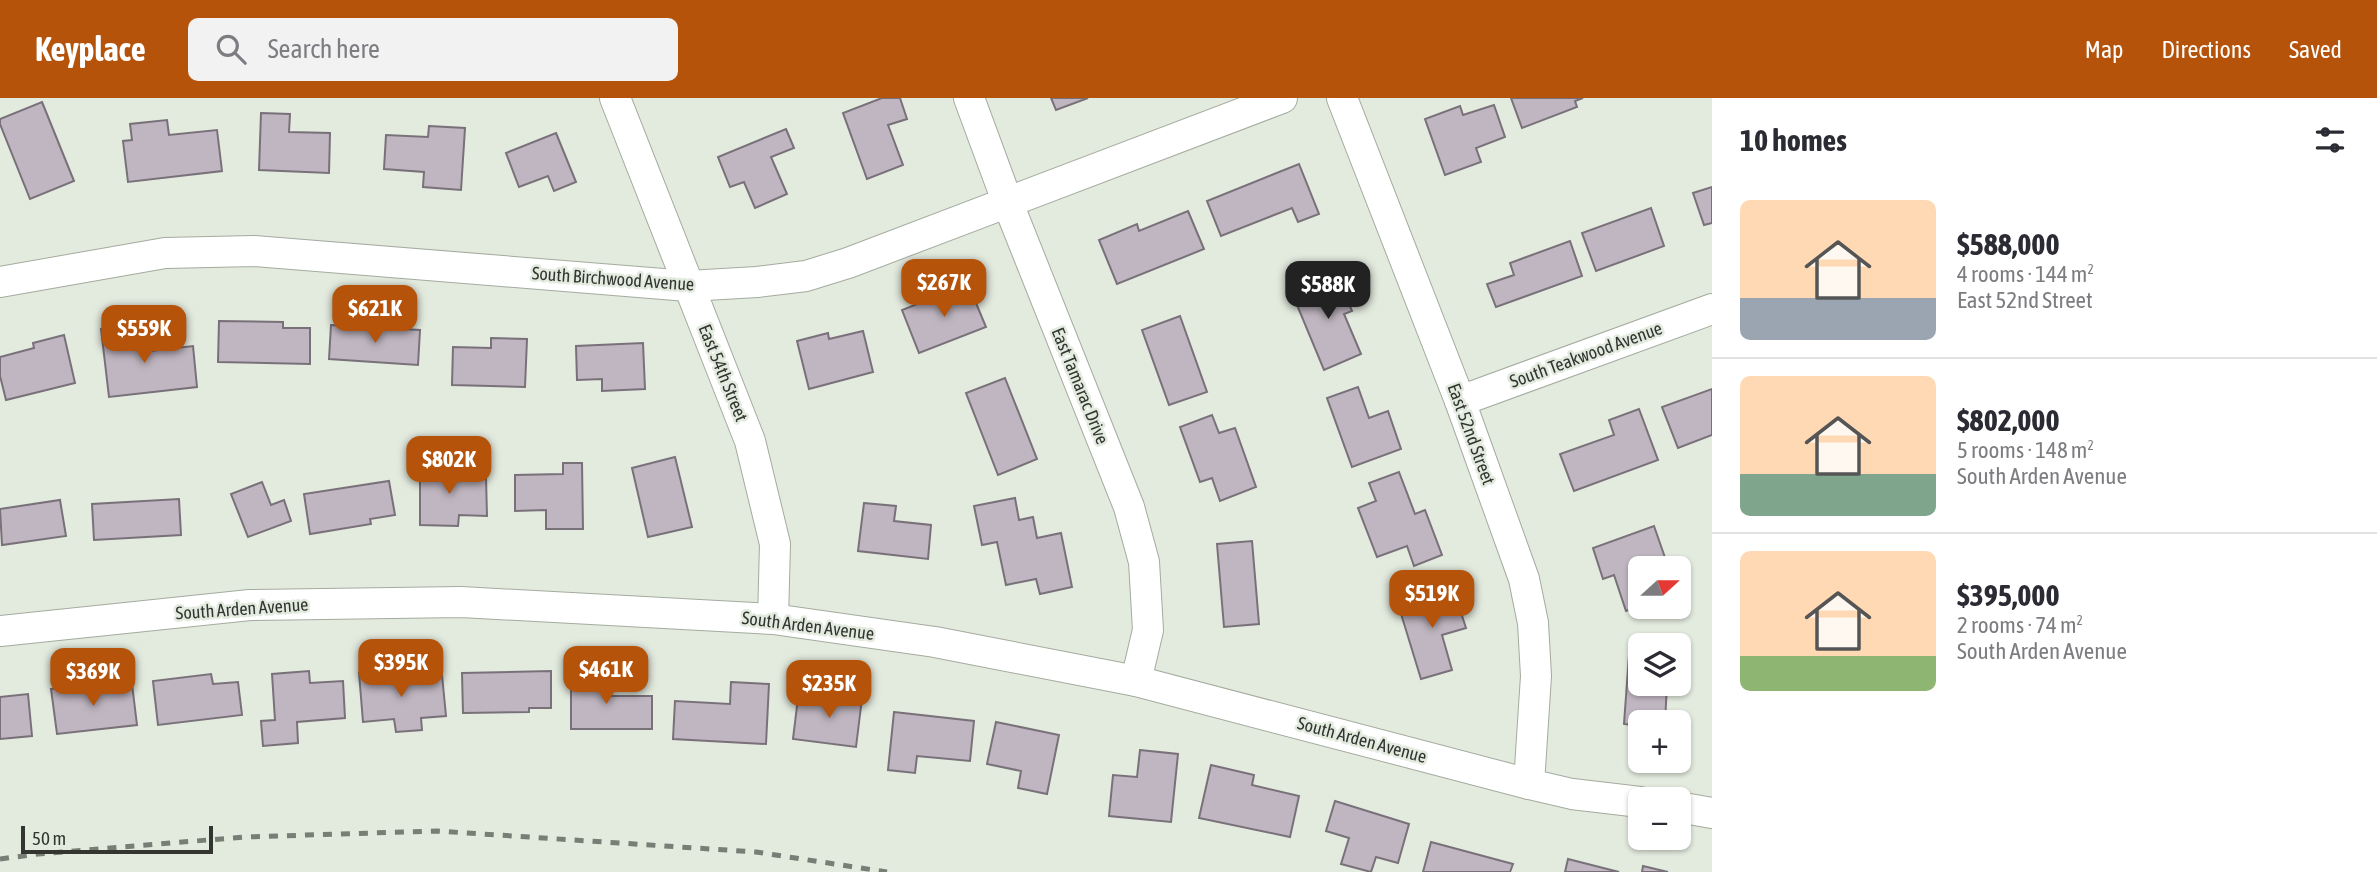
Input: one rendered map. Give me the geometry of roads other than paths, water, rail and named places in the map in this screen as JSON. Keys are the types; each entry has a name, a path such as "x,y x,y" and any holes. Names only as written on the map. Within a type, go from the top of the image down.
{"street":[{"name":"East 54th Street","path":"615,98 750,441 775,544 773,619"},
{"name":"East Tamarac Drive","path":"969,98 1007,201 1129,506 1144,562 1148,631 1136,681"},
{"name":"South Birchwood Avenue","path":"0,282 165,253 254,251 688,286 757,282 806,275 848,263 1282,98"},
{"name":"East 52nd Street","path":"1342,98 1460,401 1524,579 1533,623 1536,676 1529,784"},
{"name":"South Teakwood Avenue","path":"1460,401 1712,309"},
{"name":"South Arden Avenue","path":"0,631 250,605 289,604 461,602 773,619 935,642 1136,681 1529,784 1572,794 1628,801"},
{"path":"1691,809 1712,813"}],"railway":[{"path":"0,859 244,837 437,831 756,852 887,872"}]}
